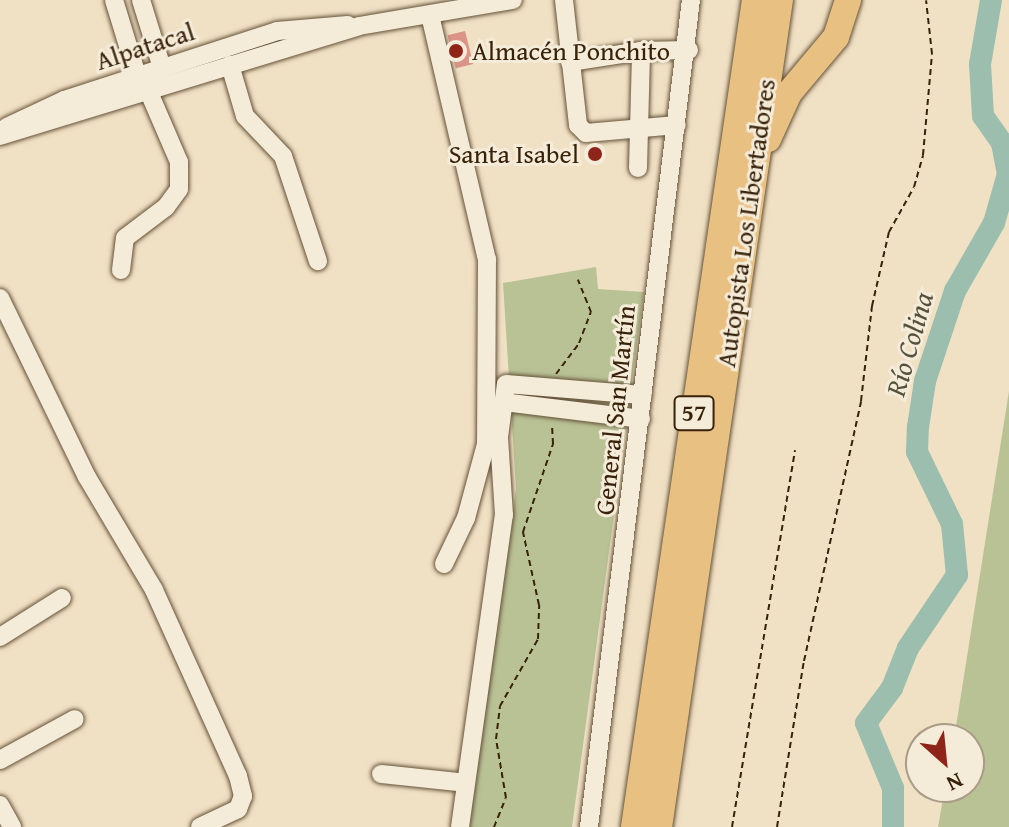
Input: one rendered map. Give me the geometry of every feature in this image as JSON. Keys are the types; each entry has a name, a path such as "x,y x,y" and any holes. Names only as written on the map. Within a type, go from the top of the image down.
{"highway":[{"name":"Autopista Los Libertadores","path":"634,827 755,0"},
{"name":"Autopista Los Libertadores","path":"659,827 780,0"},
{"path":"752,180 780,110 836,37 848,0"}],"street":[{"path":"114,0 143,83 179,162 179,189 166,207 125,238 121,270"},
{"path":"141,0 162,68"},
{"name":"Alpatacal","path":"143,83 162,68 277,31 359,26 512,0"},
{"path":"564,0 574,113 586,133 677,125"},
{"name":"General San Martín","path":"589,827 689,50 691,0"},
{"path":"430,15 487,259 486,444 466,518 444,564"},
{"name":"Alpatacal","path":"0,134 143,83 230,65 359,26"},
{"path":"277,31 283,49"},
{"path":"570,62 641,51 689,50"},
{"path":"638,168 641,51"},
{"path":"230,65 245,116 283,156 318,261"},
{"path":"0,298 87,477 154,590 238,776 243,796 238,809 200,827"},
{"path":"505,393 554,388 643,395"},
{"path":"505,393 551,408 641,419"},
{"path":"460,827 504,515 499,437 505,393"},
{"path":"0,637 62,598"},
{"path":"0,760 75,719"},
{"path":"381,774 466,783"},
{"path":"0,805 12,827"}],"path":[{"path":"777,827 804,661 859,410 872,306 889,232 914,187 923,155 932,54 926,0"},
{"path":"554,388 557,370 579,343 591,312 578,280"},
{"path":"494,827 506,798 496,739 500,706 538,639 539,605 523,532 553,444 551,408"},
{"path":"732,827 795,450"}],"green space":[{"path":"596,267 598,289 644,292 572,827 469,827 516,489 503,283"},
{"path":"1009,391 1009,827 938,827 942,803 985,803 985,723 957,723"}],"building":[{"name":"Almacén Ponchito","path":"465,31 473,64 456,68 448,35"}],"waterway":[{"name":"Río Colina","path":"893,827 893,788 866,723 892,688 908,648 957,575 952,524 917,452 918,427 925,381 955,291 994,223 1008,174 1002,143 983,116 980,64 991,0"}],"place":[{"name":"Almacén Ponchito","path":"456,51"},
{"name":"Santa Isabel","path":"595,154"}]}
